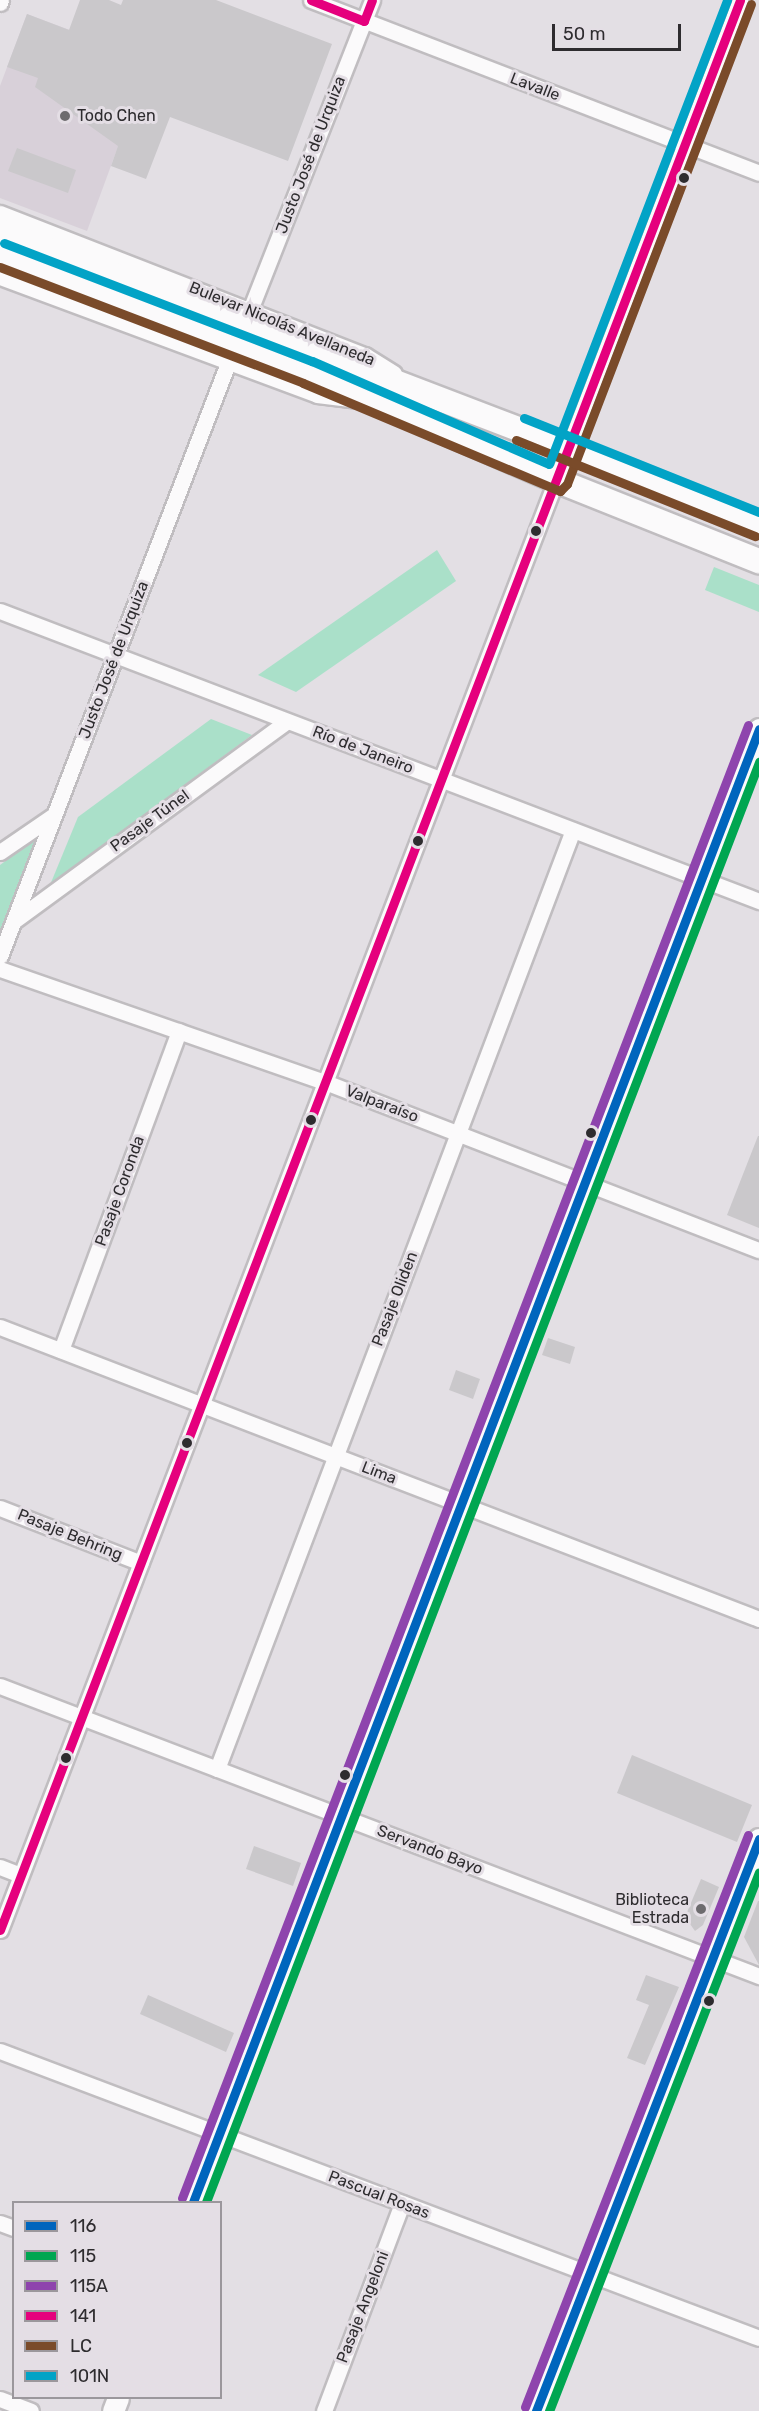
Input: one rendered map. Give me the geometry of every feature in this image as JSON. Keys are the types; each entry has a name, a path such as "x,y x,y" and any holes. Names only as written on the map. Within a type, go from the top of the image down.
{"main road":[{"path":"0,231 312,362 377,402 556,480 759,561"},
{"path":"0,254 312,362 429,395"},
{"name":"Bulevar Nicolás Avellaneda","path":"429,395 759,525"},
{"path":"193,2201 759,729"},
{"path":"536,2411 759,1839"}],"street":[{"name":"Lavalle","path":"311,0 759,173"},
{"name":"Justo José de Urquiza","path":"250,310 372,0"},
{"path":"0,1930 740,0"},
{"name":"Bulevar Nicolás Avellaneda","path":"0,213 365,355 429,395"},
{"path":"0,276 317,395 377,402"},
{"name":"Justo José de Urquiza","path":"0,956 228,363"},
{"name":"Río de Janeiro","path":"0,611 759,901"},
{"name":"Pasaje Túnel","path":"13,921 287,721"},
{"path":"0,852 54,815"},
{"name":"Pasaje Oliden","path":"217,1769 573,830"},
{"name":"Valparaíso","path":"0,969 325,1082 759,1250"},
{"name":"Pasaje Coronda","path":"61,1350 178,1031"},
{"name":"Lima","path":"0,1327 759,1619"},
{"name":"Pasaje Behring","path":"0,1508 141,1563"},
{"name":"Servando Bayo","path":"0,1686 759,1976"},
{"path":"0,1867 21,1875"},
{"name":"Pascual Rosas","path":"0,2051 759,2338"},
{"name":"Pasaje Angeloni","path":"324,2411 402,2203"},
{"path":"0,2399 31,2411"}],"shaded area":[{"name":"Todo Chen","path":"27,14 134,54 141,84 87,231 0,198 0,86"}],"green space":[{"path":"437,550 456,581 296,692 258,675"},
{"path":"714,567 759,585 759,612 705,590"},
{"path":"211,719 252,735 50,885 78,817"},
{"path":"39,836 0,930 0,865"}],"building":[{"path":"80,0 109,0 121,5 123,0 216,0 332,44 288,161 170,117 146,179 111,166 118,146 35,87 38,78 7,67 27,14 69,30"},
{"path":"17,148 76,170 68,193 8,171"},
{"path":"759,1136 759,1228 727,1215"},
{"path":"548,1338 575,1347 570,1364 542,1355"},
{"path":"456,1370 480,1379 473,1399 449,1390"},
{"path":"632,1755 752,1805 737,1842 617,1793"},
{"path":"254,1846 301,1863 293,1886 246,1869"},
{"path":"701,1879 719,1887 703,1925 695,1931 685,1917"},
{"path":"759,1901 759,1965 744,1937"},
{"path":"646,1975 679,1987 645,2065 627,2058 649,2005 636,2000"},
{"path":"148,1995 234,2033 226,2052 140,2014"}],"transit line":[{"name":"141","path":"311,0 364,21 372,0"},
{"name":"101N","path":"4,243 312,361 549,464 727,0"},
{"name":"141","path":"0,1930 740,0"},
{"name":"LC","path":"0,267 303,383 560,491 567,484 751,4"},
{"name":"101N","path":"524,418 759,512"},
{"name":"LC","path":"516,440 755,536"},
{"name":"115A","path":"182,2198 748,725"},
{"name":"116","path":"193,2201 759,729"},
{"name":"115","path":"206,2201 759,762"},
{"name":"115A","path":"525,2407 748,1835"},
{"name":"116","path":"536,2411 759,1839"},
{"name":"115","path":"549,2411 759,1872"}],"place":[{"name":"Todo Chen","path":"65,116"},
{"name":"Biblioteca Estrada","path":"701,1909"}]}
